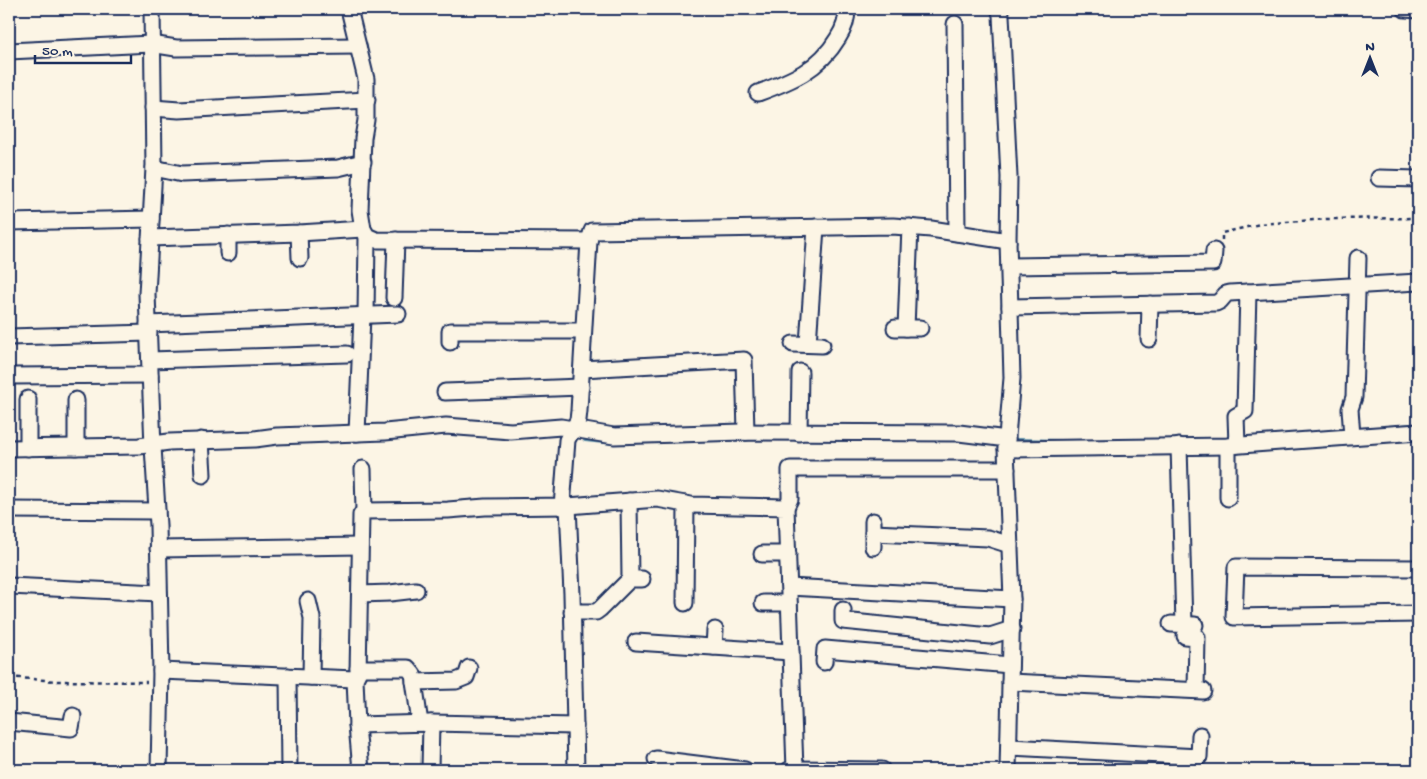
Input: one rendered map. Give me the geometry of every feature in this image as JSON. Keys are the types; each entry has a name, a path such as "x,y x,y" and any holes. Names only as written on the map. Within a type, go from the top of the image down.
{"street":[{"path":"152,9 154,168 147,294 158,549 161,677 159,770"},
{"path":"349,9 366,79 367,100 360,210 365,233 364,316 357,433"},
{"path":"758,93 799,76 823,60 846,23 847,9"},
{"path":"999,9 1001,14 1009,177 1008,241 1012,378 1006,444 1012,599 1008,770"},
{"path":"1405,9 1418,10"},
{"path":"955,24 962,41 963,166 957,233"},
{"path":"9,51 85,54 151,44 218,52 286,52 358,46"},
{"path":"153,108 179,110 367,100"},
{"path":"154,168 182,174 338,168 363,162"},
{"path":"1380,178 1418,179"},
{"path":"9,222 56,227 151,219"},
{"path":"792,344 815,344 816,227"},
{"path":"576,770 572,612 565,506 567,440 578,420 579,411 589,241 592,231 910,227 1008,241"},
{"path":"907,328 910,227"},
{"path":"299,233 300,258"},
{"path":"150,238 299,233 365,233 376,240 589,241"},
{"path":"228,235 228,253"},
{"path":"394,298 396,240"},
{"path":"1009,266 1213,263 1218,247"},
{"path":"1351,431 1350,408 1354,396 1358,258"},
{"path":"1010,307 1216,303 1226,294 1418,282"},
{"path":"1228,498 1236,416 1245,411 1248,292"},
{"path":"1149,339 1150,304"},
{"path":"9,337 48,342 149,329 398,314"},
{"path":"450,342 450,331 511,325 584,330"},
{"path":"9,376 40,370 150,368 251,351 339,350"},
{"path":"582,369 744,360 746,432"},
{"path":"799,433 800,372"},
{"path":"445,392 581,387"},
{"path":"28,399 28,448"},
{"path":"76,400 76,447"},
{"path":"9,448 153,448 201,440 255,439 276,436 357,433 446,426 511,431 544,427 573,428 614,436 746,432 959,434 1006,444 1179,446 1351,431 1418,432 1418,417"},
{"path":"201,440 203,474"},
{"path":"1010,682 1200,690 1197,637 1184,628 1188,529 1179,446"},
{"path":"361,770 357,725 357,673 361,515 364,511 363,469"},
{"path":"882,770 793,770 786,507 790,499 790,469 1007,469"},
{"path":"364,511 565,506 657,499 686,504 786,507"},
{"path":"572,612 596,612 636,579 629,501"},
{"path":"680,593 686,504"},
{"path":"9,510 157,511"},
{"path":"873,534 956,530 1010,544"},
{"path":"158,549 360,546"},
{"path":"762,554 788,554"},
{"path":"1418,568 1236,567 1234,617 1418,614"},
{"path":"9,586 158,593"},
{"path":"789,587 1012,599"},
{"path":"360,594 416,590"},
{"path":"308,601 312,618 311,677"},
{"path":"763,603 789,603"},
{"path":"844,610 843,621 891,619 956,626 990,636 1012,629"},
{"path":"714,647 715,630"},
{"path":"636,641 791,652"},
{"path":"824,662 825,649 878,660 937,665 1010,665"},
{"path":"161,677 311,677 408,668 413,674 425,723 430,770"},
{"path":"414,682 456,681 466,677 468,668"},
{"path":"288,676 289,770"},
{"path":"9,722 71,728 73,716"},
{"path":"357,725 425,723 575,726"},
{"path":"1009,747 1199,757 1200,735"},
{"path":"666,756 730,763 745,770"}],"path":[{"path":"1218,247 1222,234 1260,224 1418,218"},
{"path":"9,677 55,681 161,677"}],"waterway":[{"path":"1389,427 1412,425"},
{"path":"585,440 614,443"},
{"path":"1015,440 1060,441"}]}
